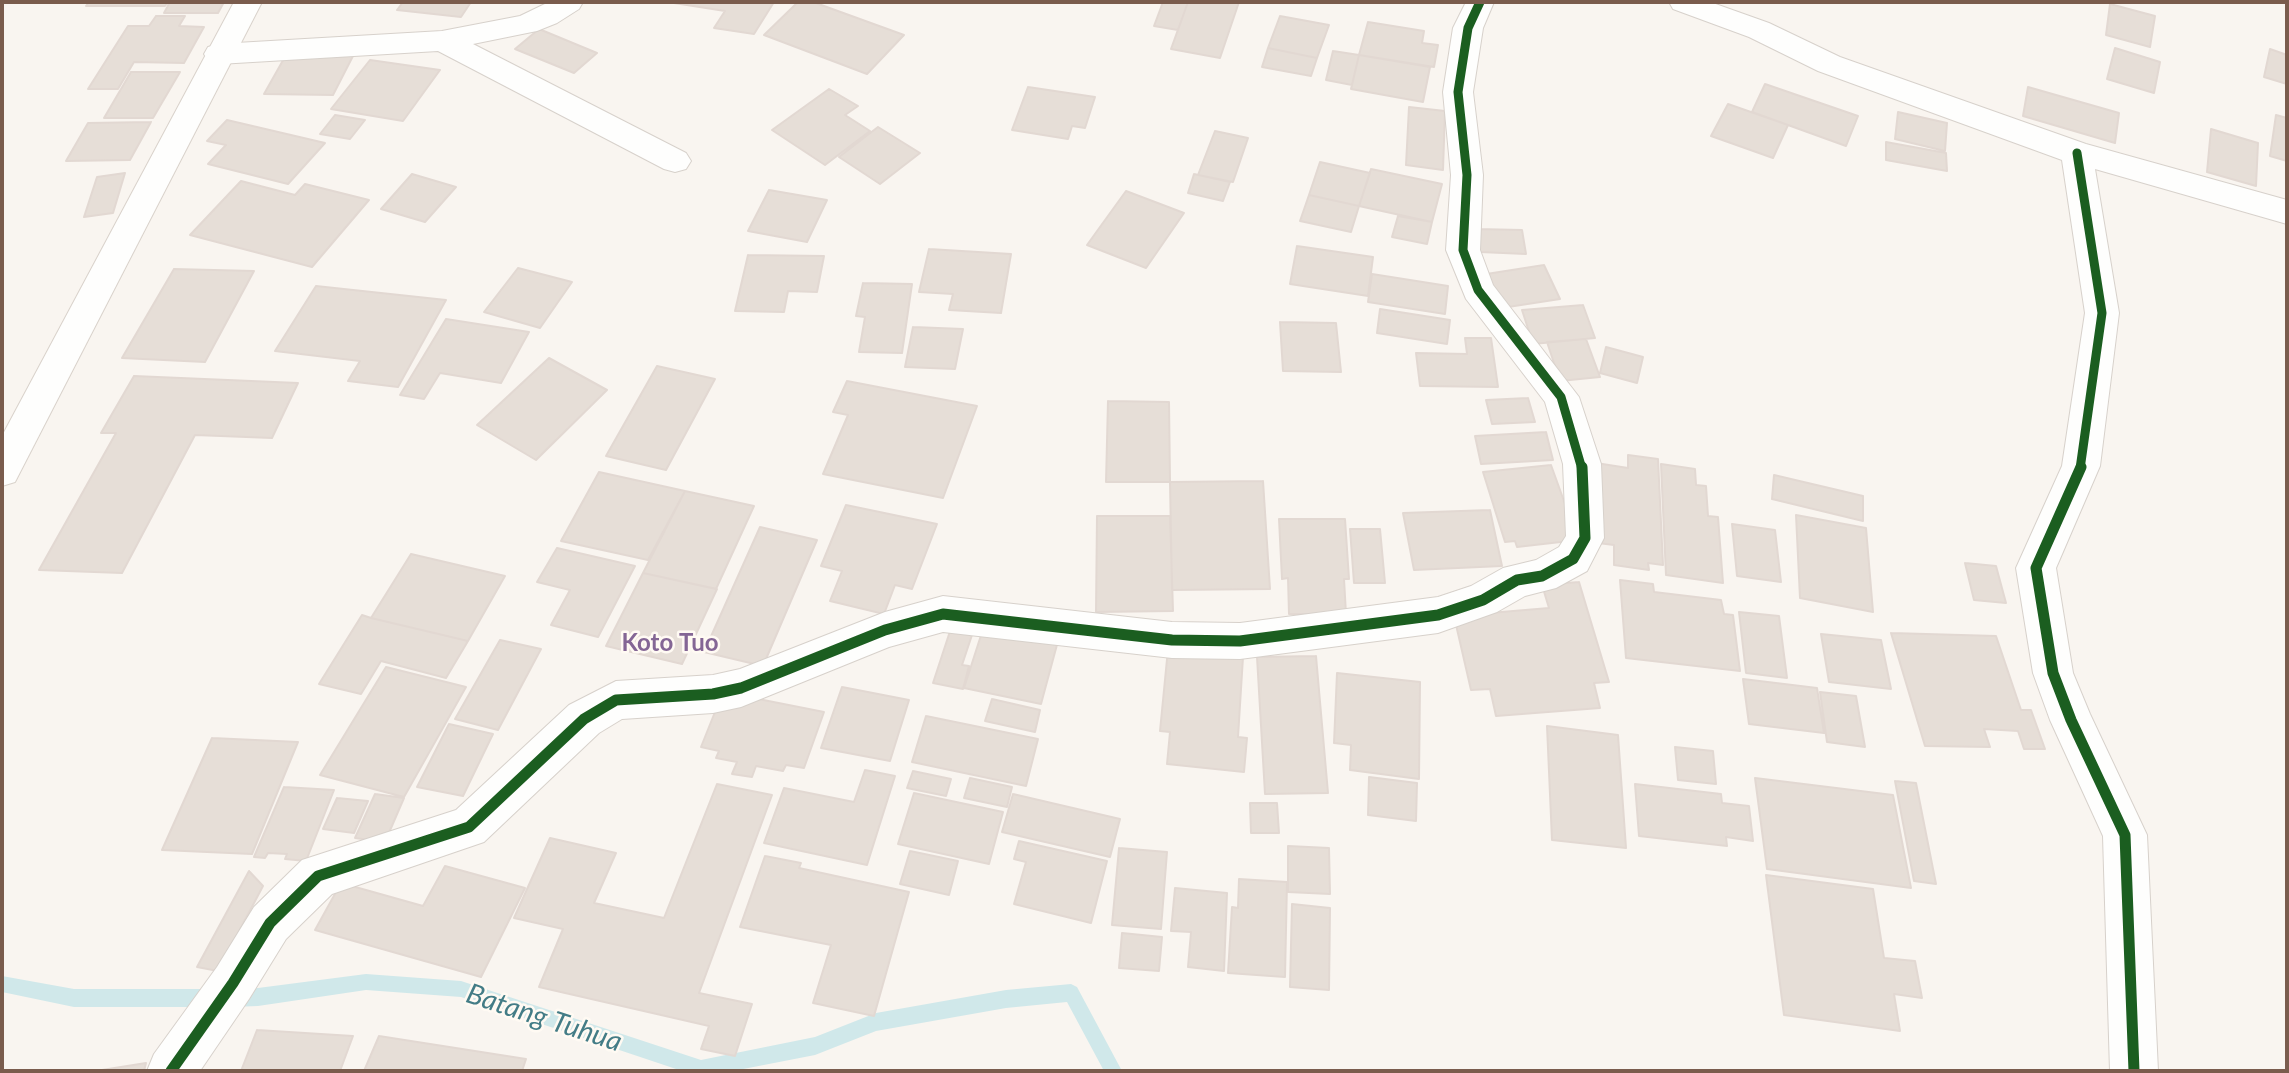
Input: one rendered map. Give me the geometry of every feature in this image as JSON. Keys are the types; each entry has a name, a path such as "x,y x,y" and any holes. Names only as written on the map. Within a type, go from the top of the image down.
{"street":[{"path":"2,471 248,2"},
{"path":"219,54 442,41 527,24 547,16 569,2"},
{"path":"172,1071 233,983 270,923 318,876 469,827 584,719 616,700 713,694 741,688 884,630 943,614 1172,640 1240,641 1438,615 1483,600 1517,580 1542,576 1573,559 1585,538 1581,464 1561,397 1478,290 1463,250 1467,175 1458,92 1468,28 1480,2"},
{"path":"1683,2 1759,30 1829,64 2077,153 2287,212"},
{"path":"442,41 676,161"},
{"path":"2077,153 2102,313 2081,466 2036,568 2053,673 2071,720 2125,835 2134,1071"}],"building":[{"path":"89,2 168,2 165,6 86,6"},
{"path":"170,2 224,2 218,13 164,13"},
{"path":"403,2 471,2 461,17 397,10"},
{"path":"774,2 754,34 714,28 725,11 674,3"},
{"path":"798,2 813,2 904,35 867,74 764,35"},
{"path":"1163,2 1188,2 1178,30 1154,26"},
{"path":"1188,2 1239,2 1220,58 1171,49"},
{"path":"2110,4 2155,16 2150,47 2106,35"},
{"path":"156,16 185,16 179,26 204,27 184,63 134,62 118,89 88,89 128,26 149,26"},
{"path":"1280,16 1329,25 1317,58 1268,48"},
{"path":"1368,22 1424,31 1422,43 1438,45 1434,67 1359,55"},
{"path":"539,29 597,53 574,73 515,49"},
{"path":"1268,48 1317,58 1311,76 1262,67"},
{"path":"2115,48 2160,62 2154,93 2107,79"},
{"path":"2270,49 2287,55 2287,84 2264,77"},
{"path":"1333,51 1359,55 1352,85 1326,80"},
{"path":"286,55 353,56 333,95 264,94"},
{"path":"1359,55 1430,67 1423,102 1351,89"},
{"path":"370,60 440,70 403,121 331,109"},
{"path":"131,72 180,72 153,118 104,118"},
{"path":"1765,84 1858,116 1846,146 1752,112"},
{"path":"1028,87 1095,97 1085,128 1072,126 1068,139 1012,130"},
{"path":"2028,87 2119,113 2115,143 2023,116"},
{"path":"829,89 858,106 845,115 870,131 825,165 772,130"},
{"path":"1728,104 1788,125 1773,158 1711,136"},
{"path":"1409,107 1445,111 1443,170 1406,165"},
{"path":"1898,112 1947,123 1945,151 1895,139"},
{"path":"335,115 365,120 350,139 320,134"},
{"path":"2276,115 2287,118 2287,161 2270,156"},
{"path":"227,120 325,143 288,184 208,164 226,145 207,141"},
{"path":"151,122 130,160 66,161 88,123"},
{"path":"878,127 920,153 880,184 839,157"},
{"path":"2211,129 2258,143 2256,186 2207,172"},
{"path":"1215,131 1248,138 1233,182 1198,175"},
{"path":"1886,142 1946,153 1947,171 1886,160"},
{"path":"1320,162 1370,173 1359,206 1309,195"},
{"path":"1371,169 1442,184 1432,222 1359,206"},
{"path":"125,173 113,213 84,217 97,177"},
{"path":"412,174 456,187 425,222 381,209"},
{"path":"1194,174 1230,182 1223,201 1188,193"},
{"path":"241,181 295,195 305,184 369,200 312,267 190,235"},
{"path":"769,190 827,200 807,242 748,231"},
{"path":"1126,191 1184,213 1146,268 1087,245"},
{"path":"1309,195 1359,206 1351,232 1300,221"},
{"path":"1398,216 1432,222 1427,244 1392,237"},
{"path":"1476,229 1522,230 1526,254 1480,252"},
{"path":"1297,246 1373,257 1368,296 1290,284"},
{"path":"929,249 1011,254 1001,313 949,310 953,294 919,292"},
{"path":"748,255 824,256 817,292 788,291 784,312 735,311"},
{"path":"1544,265 1560,299 1495,309 1480,275"},
{"path":"518,268 572,282 540,328 484,312"},
{"path":"174,269 254,271 205,362 122,358"},
{"path":"1372,274 1448,286 1445,314 1368,302"},
{"path":"863,283 912,284 902,353 859,352 865,317 856,316"},
{"path":"316,286 446,300 398,387 348,381 360,361 275,351"},
{"path":"1583,305 1595,338 1533,344 1522,310"},
{"path":"1380,309 1450,320 1447,344 1377,333"},
{"path":"446,319 529,332 501,383 440,373 424,399 400,395"},
{"path":"1280,322 1336,323 1341,372 1283,371"},
{"path":"913,327 963,329 955,369 905,367"},
{"path":"1465,338 1491,338 1498,387 1420,386 1416,353 1467,354"},
{"path":"1586,339 1600,377 1560,381 1547,342"},
{"path":"1606,347 1643,357 1637,383 1600,373"},
{"path":"549,358 607,390 536,460 477,425"},
{"path":"657,366 715,379 666,470 606,456"},
{"path":"134,376 298,383 272,438 195,435 122,573 39,570 116,433 101,433"},
{"path":"847,381 977,406 943,498 823,474 848,415 833,412"},
{"path":"1528,398 1535,422 1492,424 1486,400"},
{"path":"1108,401 1169,402 1170,482 1106,482"},
{"path":"1546,432 1553,460 1481,464 1475,436"},
{"path":"1628,455 1658,459 1663,565 1648,563 1649,570 1614,565 1614,545 1598,543 1596,463 1628,468"},
{"path":"1661,464 1695,469 1696,485 1706,486 1708,516 1718,517 1723,583 1666,575"},
{"path":"1551,465 1578,540 1517,547 1515,541 1505,542 1483,472"},
{"path":"599,472 685,491 648,560 561,541"},
{"path":"1774,475 1863,496 1863,521 1772,499"},
{"path":"1263,481 1270,589 1172,590 1170,482"},
{"path":"685,491 754,506 716,589 643,573"},
{"path":"846,505 937,524 912,589 895,585 884,614 830,601 842,571 821,566"},
{"path":"1490,510 1502,566 1414,570 1403,513"},
{"path":"1796,515 1866,528 1873,612 1800,598"},
{"path":"1097,516 1170,516 1173,611 1096,612"},
{"path":"1279,519 1345,519 1349,579 1344,579 1346,614 1289,614 1288,578 1282,579"},
{"path":"1732,524 1775,530 1781,582 1737,576"},
{"path":"760,527 817,540 763,666 704,652"},
{"path":"1350,529 1380,529 1385,583 1354,583"},
{"path":"557,548 635,566 598,637 551,625 570,590 537,582"},
{"path":"411,554 505,576 468,641 371,618"},
{"path":"1965,563 1996,566 2006,603 1974,600"},
{"path":"643,573 717,589 682,664 606,646"},
{"path":"1620,580 1653,584 1654,592 1721,600 1724,614 1733,615 1740,671 1626,658"},
{"path":"1579,582 1609,682 1594,683 1600,708 1496,716 1490,689 1471,690 1454,616 1549,608 1542,585"},
{"path":"1739,612 1779,616 1787,678 1746,673"},
{"path":"362,615 468,641 446,678 381,661 361,694 319,684"},
{"path":"955,616 977,620 962,665 969,666 963,689 933,683"},
{"path":"984,626 1058,641 1041,704 964,688"},
{"path":"1891,633 1996,636 2021,710 2031,710 2045,749 2024,749 2018,731 1984,729 1990,747 1925,746"},
{"path":"1821,634 1881,640 1891,689 1829,682"},
{"path":"500,640 541,649 498,730 455,719"},
{"path":"1168,649 1243,657 1238,737 1247,738 1244,772 1167,764 1170,732 1160,731"},
{"path":"1316,656 1328,793 1265,794 1257,657"},
{"path":"386,667 466,687 404,797 320,775"},
{"path":"1337,673 1420,682 1419,779 1350,770 1351,745 1334,743"},
{"path":"1743,679 1817,688 1824,733 1749,724"},
{"path":"842,687 909,700 890,761 821,748"},
{"path":"723,692 824,712 804,768 786,765 783,771 756,766 752,777 732,774 737,762 716,758 719,751 701,747"},
{"path":"1820,692 1856,696 1865,747 1827,742"},
{"path":"992,699 1040,710 1035,732 985,721"},
{"path":"926,716 1038,739 1026,786 912,762"},
{"path":"449,724 493,734 463,796 417,787"},
{"path":"1547,726 1618,735 1626,848 1552,840"},
{"path":"212,738 298,742 252,854 162,850"},
{"path":"1675,747 1713,751 1716,784 1678,780"},
{"path":"865,770 895,776 867,865 764,843 784,788 854,802"},
{"path":"913,771 951,779 946,796 907,788"},
{"path":"1369,777 1417,783 1416,821 1368,815"},
{"path":"970,778 1012,787 1007,807 964,798"},
{"path":"1755,778 1893,795 1911,888 1767,869"},
{"path":"1895,781 1916,783 1936,884 1914,881"},
{"path":"717,784 772,795 699,993 752,1004 735,1056 701,1049 709,1026 539,987 563,929 514,918 550,838 616,853 594,903 664,918"},
{"path":"1635,784 1721,794 1722,803 1749,806 1753,841 1726,837 1727,846 1639,836"},
{"path":"284,787 334,790 306,861 285,859 287,854 268,853 265,858 254,857"},
{"path":"914,793 1003,812 989,864 898,844"},
{"path":"375,794 404,798 385,842 355,838"},
{"path":"1013,794 1120,819 1110,857 1002,832"},
{"path":"337,798 368,801 354,833 323,829"},
{"path":"1250,803 1277,803 1279,833 1251,833"},
{"path":"1019,841 1107,861 1091,923 1014,904 1026,862 1014,859"},
{"path":"1288,846 1329,848 1330,894 1288,892"},
{"path":"1119,848 1167,852 1161,929 1112,925"},
{"path":"910,851 958,861 949,895 900,884"},
{"path":"765,856 801,863 799,868 909,892 874,1016 813,1003 831,945 740,927"},
{"path":"445,866 525,888 481,977 315,930 341,883 423,906"},
{"path":"249,871 263,886 218,971 197,967"},
{"path":"1766,875 1873,889 1884,958 1915,961 1922,998 1894,994 1900,1031 1784,1015"},
{"path":"1239,879 1287,882 1285,977 1228,973 1232,907 1238,908"},
{"path":"1175,888 1227,893 1224,971 1188,967 1191,932 1171,931"},
{"path":"1292,904 1330,908 1329,990 1290,987"},
{"path":"1122,933 1162,937 1159,971 1119,968"},
{"path":"257,1030 353,1036 340,1071 241,1071"},
{"path":"379,1036 526,1059 522,1071 364,1071"},
{"path":"146,1063 144,1071 101,1071 102,1070"}],"waterway":[{"name":"Batang Tuhua","path":"232,998 366,982 461,989 701,1069 815,1046 876,1022 1006,999 1071,993 1113,1071"},
{"name":"Batang Tuhua","path":"2,984 74,998 212,998"}],"cycle path":[{"path":"171,1071 233,983 270,923 318,876 469,827 584,719 616,700 713,694 741,688 885,630 943,614 1172,640 1240,641 1438,615 1483,600 1517,580 1542,576 1573,559 1585,538 1582,464 1561,397 1478,290 1463,250 1467,175 1458,92 1468,28 1480,2"},
{"path":"2077,153 2102,313 2081,466 2036,568 2053,673 2071,720 2125,835 2134,1071"}],"district":[{"name":"Koto Tuo","path":"670,643"}]}
